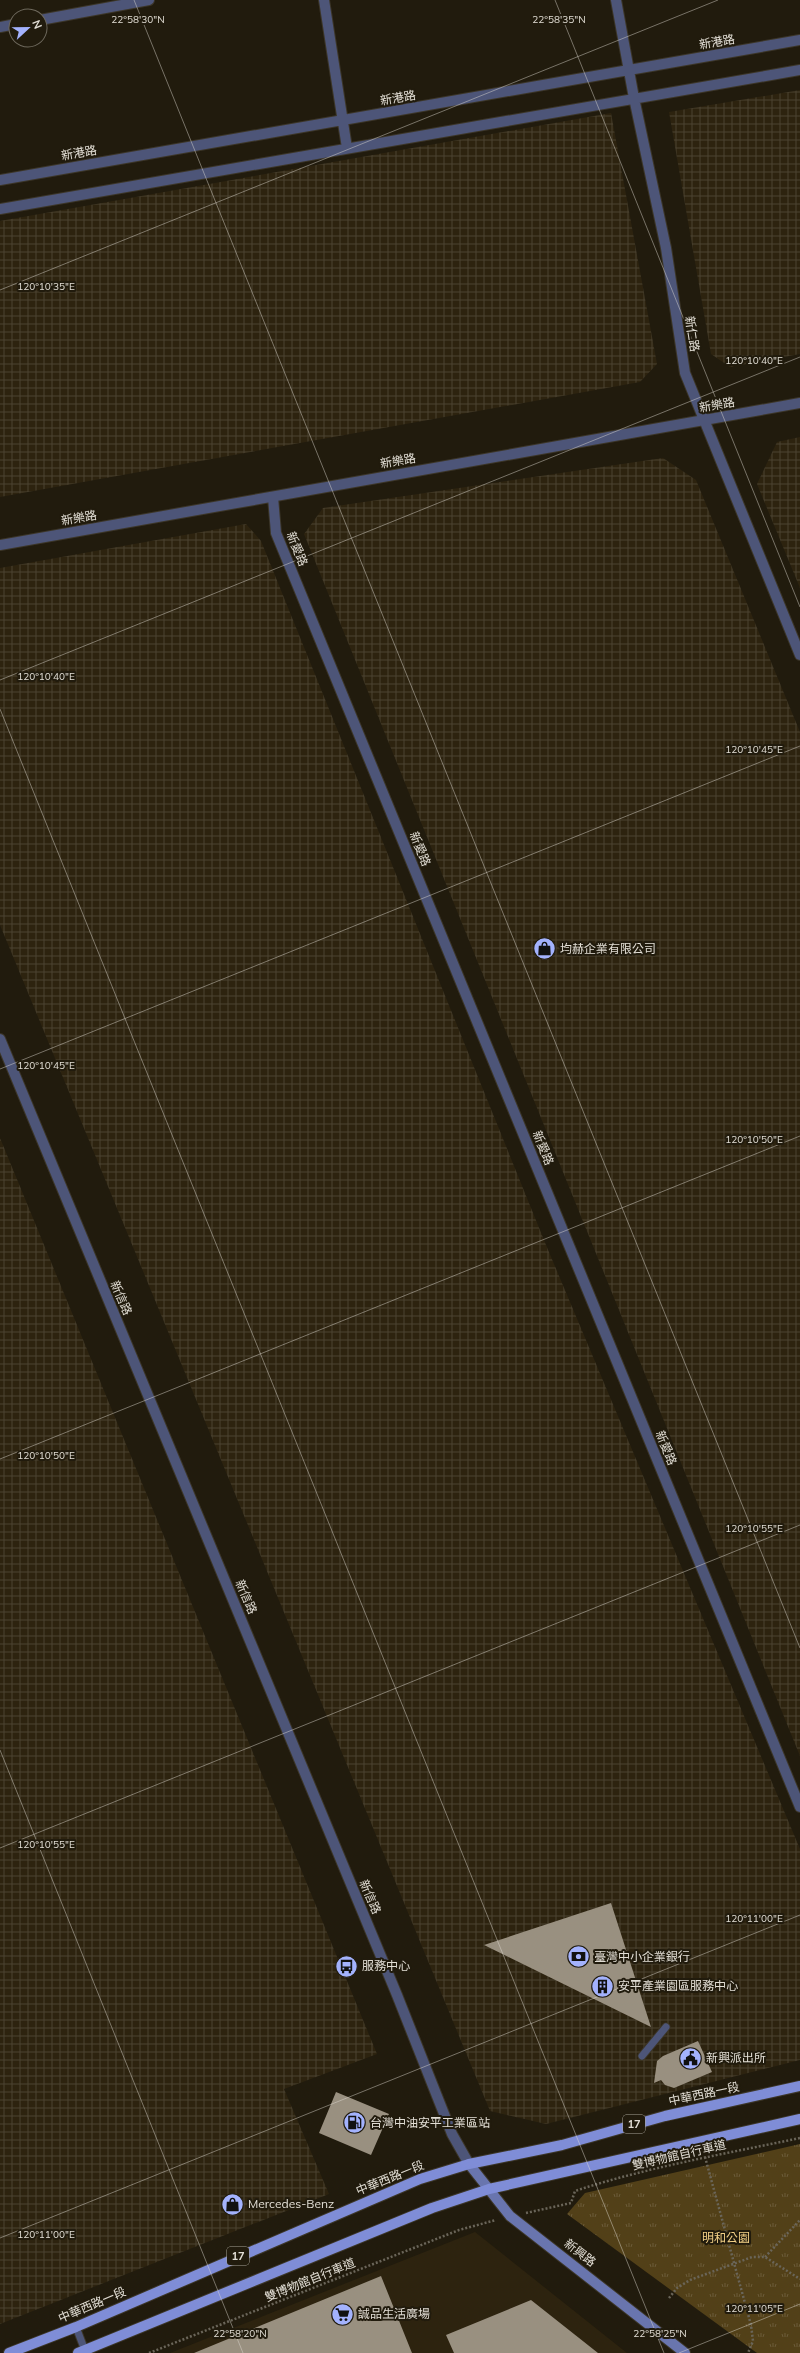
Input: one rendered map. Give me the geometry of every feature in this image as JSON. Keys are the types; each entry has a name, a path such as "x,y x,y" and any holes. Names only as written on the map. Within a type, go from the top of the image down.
{"main road":[{"name":"中華西路一段","path":"9,2353 76,2327 420,2179 470,2164 562,2145 665,2116 800,2086"},
{"name":"17","path":"83,2352 432,2208 489,2189 800,2119"}],"street":[{"path":"48,19 150,0"},
{"path":"324,0 347,148"},
{"name":"新仁路","path":"616,0 634,98 666,248 685,373 800,655"},
{"name":"新港路","path":"0,180 800,40"},
{"path":"0,209 800,70"},
{"name":"新樂路","path":"0,545 800,403"},
{"name":"新愛路","path":"273,496 276,533 800,1807"},
{"name":"新信路","path":"0,1039 397,1995 452,2134 470,2164"},
{"name":"新興路","path":"470,2164 510,2216 686,2353"}],"lane":[{"path":"642,2056 666,2027"},
{"path":"76,2327 83,2352"}],"path":[{"name":"雙博物館自行車道","path":"571,2203 574,2191 607,2180 705,2157 800,2139"},
{"path":"705,2157 751,2325 753,2341 748,2353"},
{"path":"765,2257 800,2220"},
{"name":"雙博物館自行車道","path":"149,2353 477,2224"},
{"path":"669,2298 677,2288 690,2280 733,2262 752,2257 765,2257 800,2279"}],"shaded area":[{"path":"800,90 800,354 730,367 711,354 669,112"},
{"path":"611,113 657,364 640,382 0,497 0,221"},
{"path":"800,437 800,588 757,484 777,442"},
{"path":"663,458 696,480 800,732 800,1756 304,534 323,508"},
{"path":"246,524 261,541 546,1245 800,1849 800,2060 546,2124 490,2111 0,925 0,568"},
{"path":"0,1138 377,2054 284,2089 329,2194 0,2324"},
{"path":"475,2232 627,2353 170,2353"}],"green space":[{"name":"明和公園","path":"800,2144 800,2353 757,2353 567,2214 585,2193"}],"building":[{"name":"安平產業園區服務中心","path":"611,1903 651,2027 484,1945"},
{"path":"698,2041 712,2072 674,2088 665,2085 661,2080 654,2083 657,2061 663,2056"},
{"name":"台灣中油安平工業區站","path":"336,2092 389,2114 371,2155 319,2133"},
{"name":"誠品生活廣場","path":"381,2276 412,2353 194,2353"},
{"path":"531,2300 598,2353 454,2353 446,2335"}],"place":[{"name":"均赫企業有限公司","path":"545,949"},
{"name":"臺灣中小企業銀行","path":"579,1957"},
{"name":"服務中心","path":"347,1966"},
{"name":"安平產業園區服務中心","path":"602,1986"},
{"name":"新興派出所","path":"691,2058"},
{"name":"台灣中油安平工業區站","path":"354,2123"},
{"name":"Mercedes-Benz","path":"233,2204"},
{"name":"誠品生活廣場","path":"342,2314"}]}
